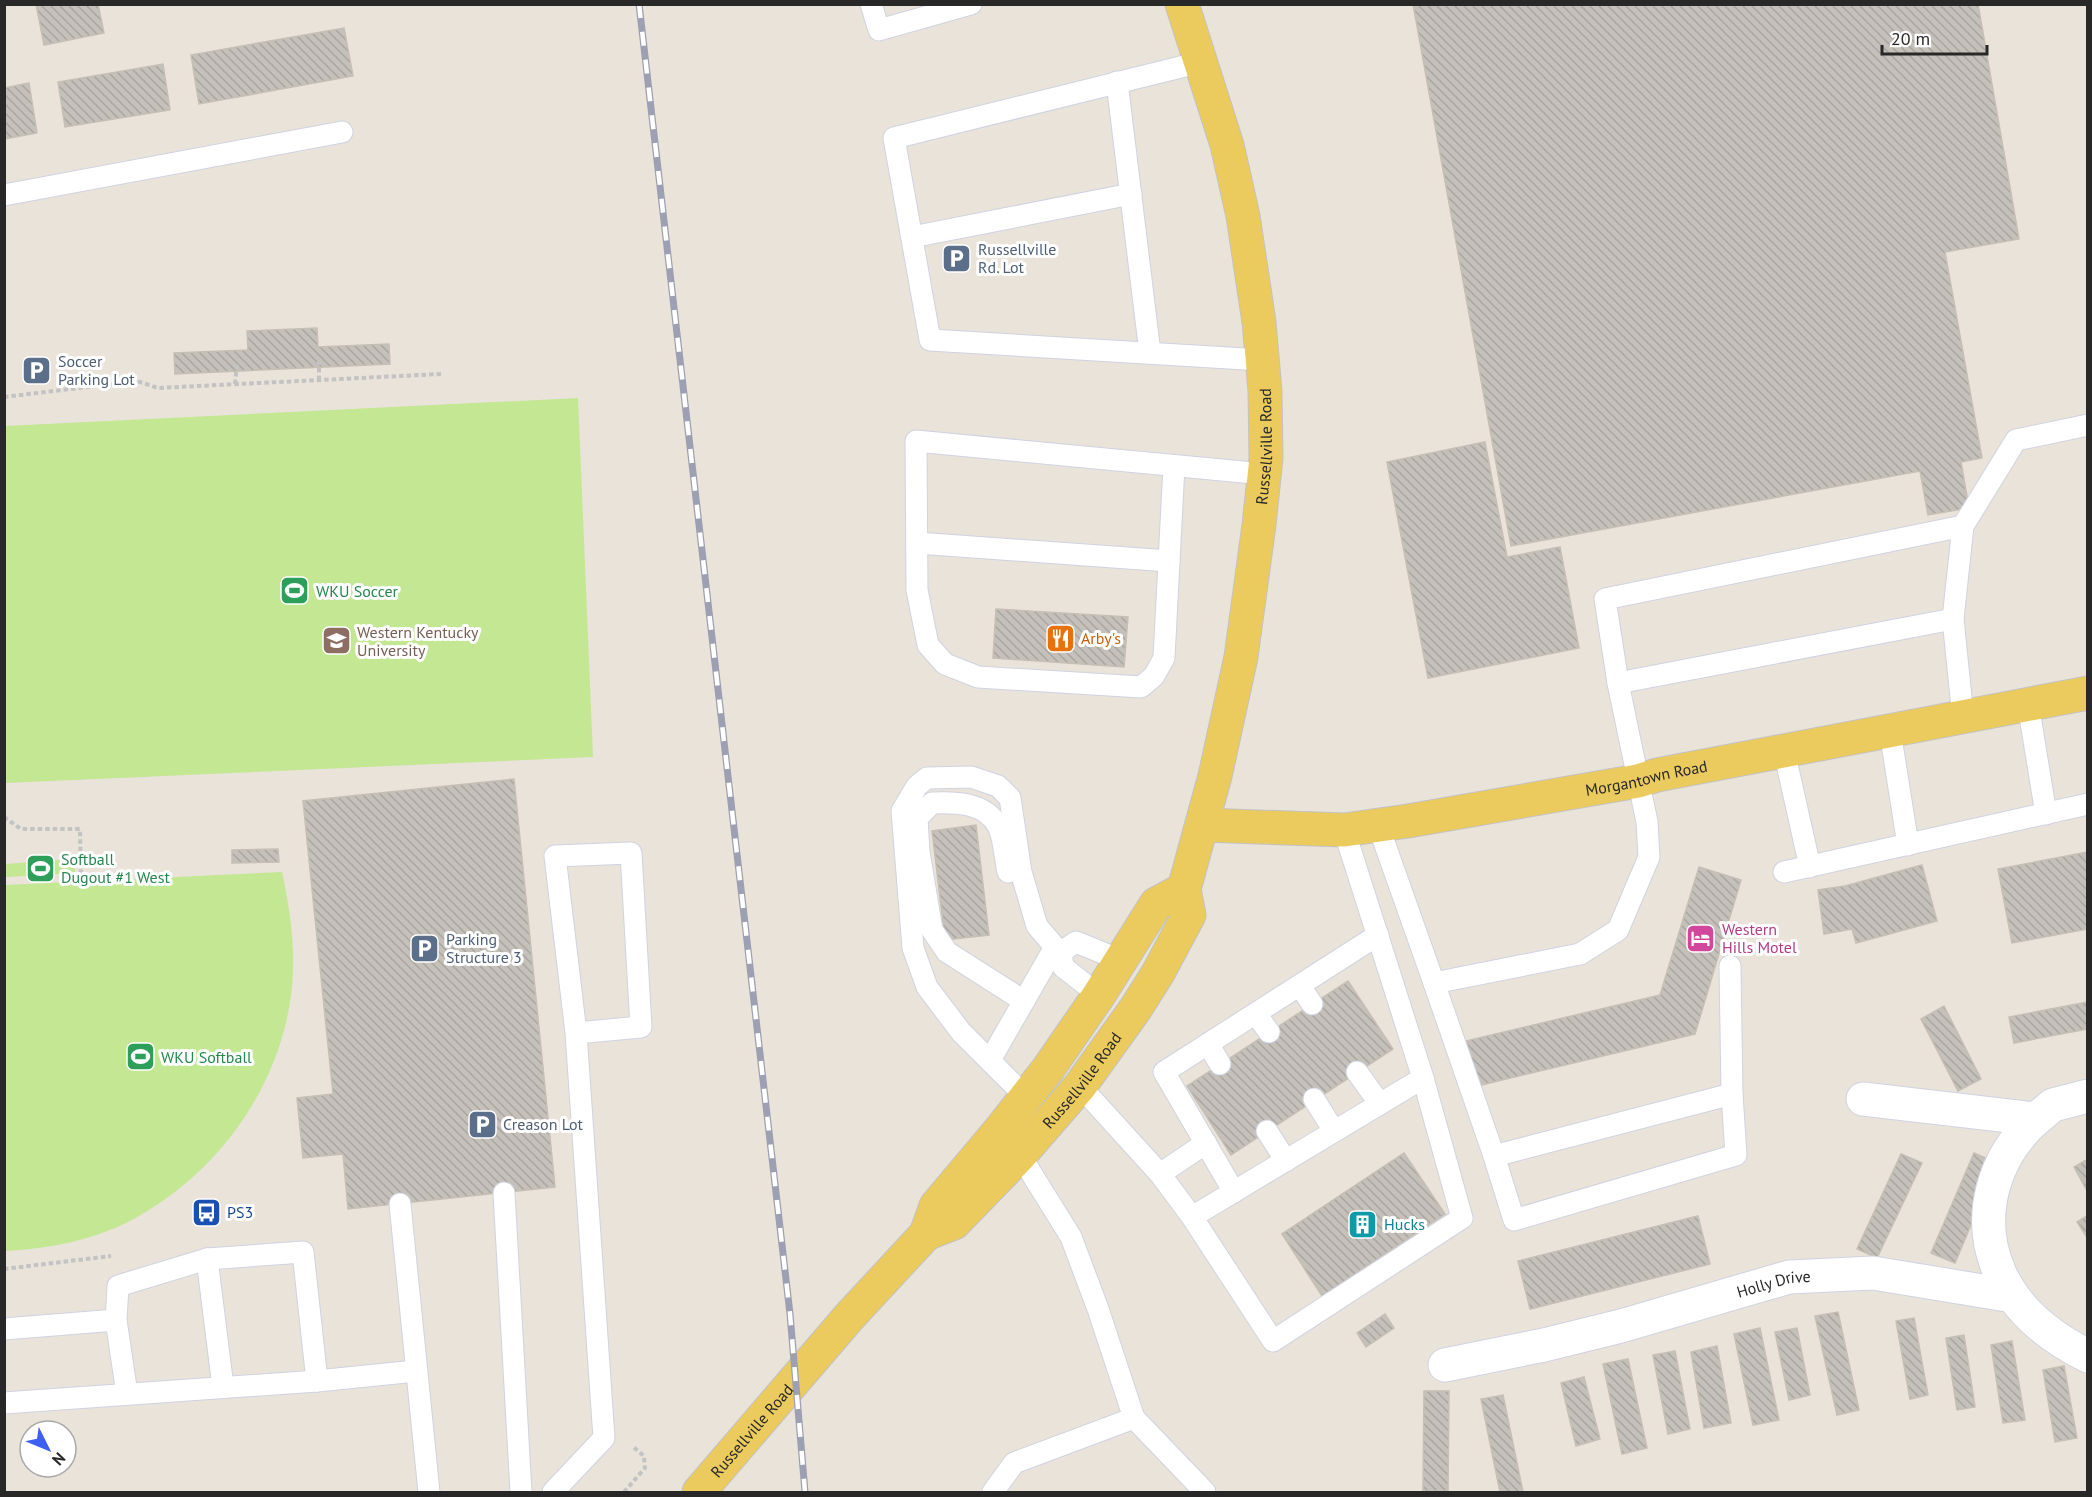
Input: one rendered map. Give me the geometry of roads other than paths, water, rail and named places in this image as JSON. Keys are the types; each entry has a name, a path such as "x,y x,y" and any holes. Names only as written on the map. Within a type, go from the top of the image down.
{"main road":[{"name":"Russellville Road","path":"926,1234 954,1223 1020,1155 1080,1086 1136,1008 1189,915 1184,889 1203,825 1241,657 1264,474 1265,402 1253,270 1243,216 1227,145 1182,4"},
{"name":"Morgantown Road","path":"1203,825 1344,830 1378,825 1638,781 2088,693"},
{"name":"Russellville Road","path":"699,1492 849,1317 926,1234 936,1206 1026,1098 1099,995 1156,904 1184,889"}],"street":[{"path":"2088,1096 2053,1105 2012,1143 1994,1180 1989,1202 1992,1251 1999,1272 2013,1296 2023,1311 2039,1326 2064,1344 2088,1356"},
{"path":"1863,1098 2036,1119"},
{"name":"Holly Drive","path":"1445,1365 1566,1340 1789,1277 1873,1273 2013,1296"}],"lane":[{"path":"871,4 879,30 971,4"},
{"path":"1201,62 894,138 930,340 1262,360"},
{"path":"1117,82 1150,353"},
{"path":"4,195 342,132"},
{"path":"912,237 1131,194"},
{"path":"1963,717 1953,619 1963,526 2016,440 2088,425"},
{"path":"1174,466 1164,658 1154,676 1141,687 978,677 945,664 928,645 917,590 916,441 1264,474"},
{"path":"1434,983 1580,954 1618,930 1649,857 1647,822 1618,683 1605,598 1963,526"},
{"path":"917,543 1169,561"},
{"path":"1618,683 1953,619"},
{"path":"2028,704 2046,814"},
{"path":"1890,731 1908,845"},
{"path":"1784,751 1810,867"},
{"path":"1026,1098 962,1032 927,987 913,948 902,811 916,786 927,778 971,777 998,786 1010,798 1021,872 1037,926"},
{"path":"1024,1001 947,952 932,930 919,852 917,818 932,802 959,802 984,811 998,827 1011,889 1020,912 1037,926 1058,950 1063,967 1099,995"},
{"path":"1784,872 2088,804"},
{"path":"1378,825 1494,1156 1514,1220 1736,1155 1732,1094 1730,966"},
{"path":"1080,1086 1160,1174 1192,1217 1273,1341 1462,1218 1423,1078 1344,830"},
{"path":"553,1492 604,1438 576,1034 555,856 631,853 641,1027 576,1034"},
{"path":"1234,1192 1164,1072 1378,935"},
{"path":"990,1060 1024,1001 1058,950 1076,942 1120,960"},
{"path":"1300,986 1312,1004"},
{"path":"1256,1014 1269,1032"},
{"path":"1208,1044 1220,1064"},
{"path":"1357,1071 1380,1104"},
{"path":"1192,1217 1423,1078"},
{"path":"1494,1156 1732,1094"},
{"path":"1314,1099 1334,1131"},
{"path":"1267,1131 1286,1161"},
{"path":"1160,1174 1206,1143"},
{"path":"1020,1155 1071,1237 1098,1309 1134,1418 1205,1492"},
{"path":"504,1193 521,1492"},
{"path":"400,1204 429,1492"},
{"path":"127,1394 116,1320 118,1286 207,1259 303,1252 317,1381"},
{"path":"207,1259 222,1387"},
{"path":"4,1329 116,1320"},
{"path":"4,1402 317,1381 416,1371"},
{"path":"993,1492 1014,1463 1134,1418"}],"railway":[{"path":"639,4 790,1314 805,1492"}],"place":[{"name":"Russellville Rd. Lot","path":"957,258"},
{"name":"Soccer Parking Lot","path":"37,370"},
{"name":"WKU Soccer","path":"295,591"},
{"name":"Arby's","path":"1060,638"},
{"name":"Western Kentucky University","path":"336,641"},
{"name":"Softball Dugout #1 West","path":"40,868"},
{"name":"Western Hills Motel","path":"1701,938"},
{"name":"Parking Structure 3","path":"425,948"},
{"name":"WKU Softball","path":"140,1057"},
{"name":"Creason Lot","path":"482,1124"},
{"name":"PS3","path":"206,1212"},
{"name":"Hucks","path":"1363,1224"}]}
